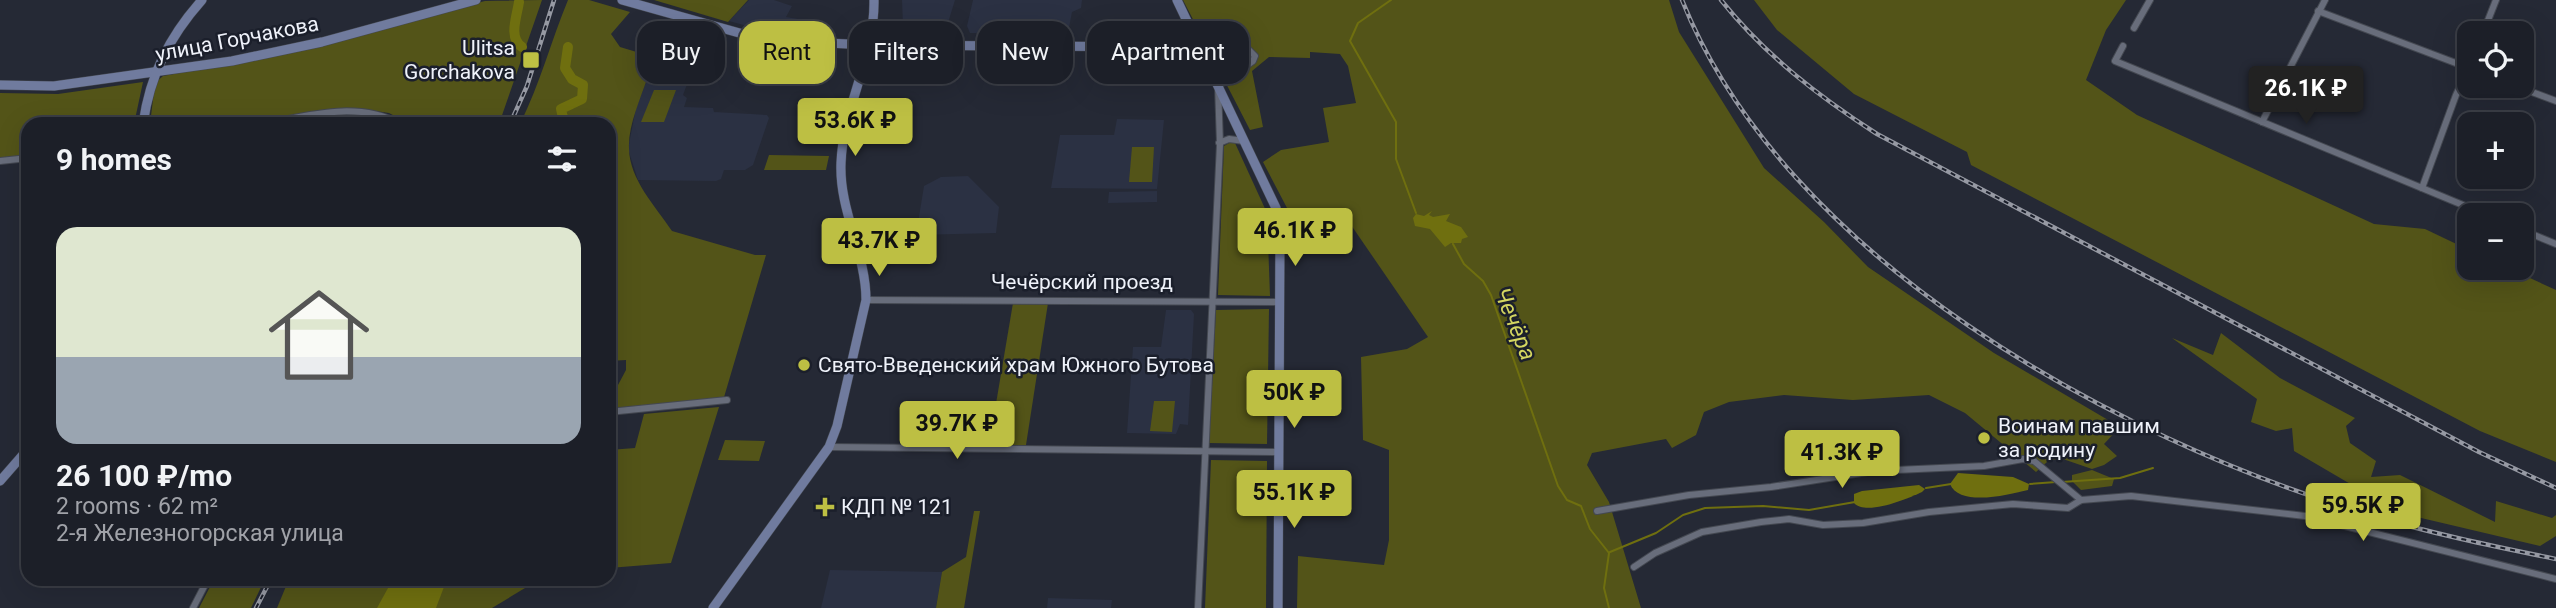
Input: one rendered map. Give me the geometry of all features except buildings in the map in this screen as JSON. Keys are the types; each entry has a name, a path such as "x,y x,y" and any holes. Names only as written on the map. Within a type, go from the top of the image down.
{"street":[{"path":"144,117 153,73 165,47 202,0"},
{"name":"улица Горчакова","path":"0,85 54,86 284,51 476,0"},
{"path":"622,0 764,40 849,44"},
{"path":"872,21 874,0"},
{"path":"1177,0 1187,21"},
{"path":"2134,28 2150,0"},
{"path":"2262,122 2325,0"},
{"path":"2488,21 2496,0"},
{"path":"2318,11 2457,63"},
{"path":"963,46 1087,46"},
{"path":"2123,46 2115,61 2458,203"},
{"path":"713,608 802,488 828,447 837,426 866,300 866,286 845,200 841,157 859,84"},
{"path":"1198,608 1214,285 1220,117 1218,86"},
{"path":"1218,86 1276,208 1280,235 1278,608"},
{"path":"2422,188 2457,93"},
{"path":"2534,93 2556,101"},
{"path":"312,117 355,111 386,117"},
{"path":"1219,143 1229,139 1246,141"},
{"path":"0,161 21,159"},
{"path":"2534,235 2556,244"},
{"name":"Чечёрский проезд","path":"866,300 1280,302"},
{"path":"616,411 727,400"},
{"path":"828,447 1279,452"},
{"path":"0,481 21,457"},
{"path":"1597,511 1689,495 1771,487 1874,471 1984,466 2023,459 2034,461 2081,500"},
{"path":"1634,567 1655,553 1702,532 1761,522 1789,519 1823,525 1863,523 1929,512 2013,504 2068,508 2081,500 2131,496 2305,516 2556,579"},
{"path":"193,608 204,586"}],"shaded area":[{"path":"542,0 501,117 397,117 389,113 355,108 294,117 151,117 155,83 163,76 238,62 485,1"},
{"path":"568,0 589,0 630,12 611,34 620,47 637,52 637,84 645,84 632,122 629,140 630,159 638,182 672,231 755,255 766,255 722,404 616,413 616,386 626,370 626,360 616,361 616,117 523,117"},
{"path":"654,0 748,0 728,22"},
{"path":"749,0 774,0 792,6 786,17 798,19 739,21 739,24 729,21"},
{"path":"902,0 955,0 949,21 903,21"},
{"path":"973,0 1082,0 1081,8 1072,12 1070,21 977,21 977,33 970,33 967,26"},
{"path":"1183,0 1669,0 1679,32 1764,168 1824,222 1868,267 1994,353 2120,427 2104,444 2117,456 2092,469 2060,458 2047,462 2036,472 1965,413 1929,395 1853,400 1784,395 1729,402 1704,412 1696,435 1672,448 1666,439 1592,453 1587,465 1609,502 1641,608 1297,608 1298,556 1384,565 1389,540 1389,450 1363,440 1361,357 1407,349 1428,337 1340,209 1287,208 1263,162 1281,150 1329,142 1323,108 1356,103 1348,66 1340,54 1310,52 1310,58 1269,57 1252,71 1263,127 1250,130 1226,84 1249,84 1249,21 1194,21"},
{"path":"1754,0 2126,0 2106,30 2086,80 2137,115 2374,224 2425,229 2457,244 2457,280 2534,280 2556,290 2556,462 2480,431 1971,165 1967,152 1854,94 1777,30"},
{"path":"143,82 136,117 21,117 21,157 0,160 0,93 58,94"},
{"path":"645,84 687,84 683,95 687,98 684,107 713,108 714,112 767,115 769,118 753,165 745,170 724,170 721,179 716,181 638,180 628,149 636,108"},
{"path":"654,90 676,90 664,122 641,122"},
{"path":"1117,119 1164,120 1157,189 1051,188 1060,135 1114,135"},
{"path":"1235,143 1267,213 1270,296 1218,295 1224,146"},
{"path":"1132,147 1154,147 1152,182 1129,182"},
{"path":"769,155 829,156 826,170 764,170"},
{"path":"968,176 999,207 996,233 916,235 924,186 941,177"},
{"path":"1157,191 1157,202 1108,203 1109,192"},
{"path":"1432,211 1429,215 1433,217 1450,214 1446,221 1461,227 1468,237 1462,239 1461,243 1451,243 1445,247 1430,229 1415,226 1413,218 1416,214 1424,216"},
{"path":"1013,303 1048,303 1026,445 989,445"},
{"path":"1269,309 1267,444 1209,443 1216,310"},
{"path":"1166,310 1191,310 1194,314 1188,425 1180,424 1176,434 1127,433 1133,347 1161,347"},
{"path":"2221,333 2280,378 2355,418 2346,426 2350,443 2376,461 2371,477 2400,475 2495,522 2496,501 2552,518 2556,515 2556,536 2540,546 2400,513 2294,451 2292,428 2276,431 2251,422 2257,399 2172,338 2213,355"},
{"path":"1154,401 1175,401 1172,432 1150,431"},
{"path":"719,407 671,563 616,567 616,449 635,448 644,414"},
{"path":"725,440 765,441 759,461 718,460"},
{"path":"1211,460 1267,461 1266,608 1205,608"},
{"path":"2092,470 2114,479 2112,486 2081,490 2072,481 2072,475"},
{"path":"1958,473 2013,477 2029,484 2028,490 1985,498 1963,495 1955,491 1950,484"},
{"path":"1919,485 1925,489 1922,492 1887,505 1868,508 1854,503 1854,494 1862,491"},
{"path":"974,511 980,511 964,608 936,608 942,572 966,557"},
{"path":"830,570 942,572 936,608 821,608"},
{"path":"210,586 262,586 251,608 199,608"},
{"path":"286,586 528,586 492,608 277,608"},
{"path":"389,586 444,586 436,608 377,608"},
{"path":"1048,598 1112,600 1111,608 1047,608"}],"waterway":[{"name":"Чечёра","path":"1391,0 1358,23 1350,41 1396,122 1396,159 1416,213"},
{"path":"519,2 514,32 522,47"},
{"path":"563,117 561,109 582,99 583,85 572,79 565,68 568,47"},
{"name":"Чечёра","path":"1453,244 1464,264 1483,281 1491,295 1558,486 1567,500 1581,506 1590,529 1609,553 1604,588 1609,608"},
{"path":"2062,482 2120,478 2153,468"},
{"path":"2030,484 2056,482"},
{"path":"1926,488 1951,484"},
{"path":"1610,552 1656,533 1683,515 1705,508 1763,506 1809,510 1855,502"}],"railway":[{"path":"513,117 527,86 554,0"},
{"path":"1682,0 1731,93 1797,178 1877,256 1967,325 2065,386 2166,437 2268,480 2390,521 2556,559"},
{"path":"1721,0 1774,57 1834,105 1877,134 2479,452 2556,488"},
{"path":"256,608 267,586"}],"place":[{"name":"Ulitsa Gorchakova","path":"531,60"},
{"name":"Свято-Введенский храм Южного Бутова","path":"804,365"},
{"name":"Воинам павшим за родину","path":"1984,438"},
{"name":"КДП № 121","path":"825,507"}]}
